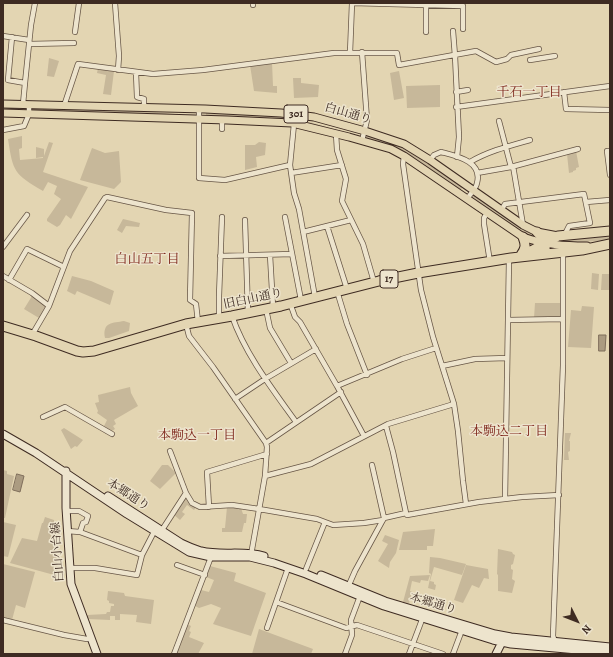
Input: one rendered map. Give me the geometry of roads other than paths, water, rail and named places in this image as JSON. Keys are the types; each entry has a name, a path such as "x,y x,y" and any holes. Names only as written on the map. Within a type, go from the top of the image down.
{"highway":[{"path":"537,232 546,244"},
{"name":"白山通り","path":"561,236 610,232"},
{"path":"520,255 525,249 523,236"},
{"name":"17","path":"510,259 533,250 561,236"},
{"name":"17","path":"539,256 543,253 546,244"},
{"name":"17","path":"510,259 563,253 606,244"},
{"name":"旧白山通り","path":"3,326 83,352 101,350 186,324 248,313 374,282 418,273 510,259"}],"main road":[{"name":"白山通り","path":"3,104 199,109 314,117 365,131 404,144 502,209 523,225 537,232 561,236"},
{"path":"186,119 187,109"},
{"name":"白山通り","path":"3,113 198,119 294,124 390,149 404,156 523,236 546,244 567,246 606,244"},
{"path":"300,115 334,126 336,129 336,134"},
{"name":"本郷通り","path":"3,429 158,529 181,543 202,551 254,555 306,569 347,588 360,596 394,610 423,616 504,639 554,641 610,647"},
{"name":"本郷通り","path":"3,434 66,471"},
{"name":"白山小台線","path":"66,471 67,531 72,587 97,654"},
{"name":"本郷通り","path":"158,529 189,552 211,557 254,555 462,630 562,651 610,653"},
{"path":"496,654 504,639"}],"street":[{"path":"3,130 24,126 28,114 25,82 35,3"},
{"path":"75,32 79,3"},
{"path":"115,3 118,70"},
{"path":"350,52 352,3 426,5 449,4 463,6 463,29"},
{"path":"426,5 426,32"},
{"path":"452,31 455,56 458,137 457,157"},
{"path":"3,36 29,42 74,43"},
{"path":"12,37 6,80 25,82"},
{"path":"64,106 78,64 153,74 186,72 314,55 350,52 397,53 399,65 476,51 496,62 507,59 511,55 539,49"},
{"path":"362,52 368,120 362,141"},
{"path":"530,60 555,56"},
{"path":"136,72 136,97 144,99 144,108"},
{"path":"456,107 610,86"},
{"path":"456,92 468,90"},
{"path":"564,92 566,109 610,110"},
{"path":"199,109 199,178 225,180 290,164"},
{"path":"222,120 222,129"},
{"path":"499,121 512,166 523,225"},
{"path":"294,124 290,164 291,173 315,296"},
{"path":"336,134 337,150 346,180 342,201 363,244 374,282"},
{"path":"470,162 484,154 530,140"},
{"path":"477,173 512,166 578,149"},
{"path":"610,151 607,151 610,175"},
{"path":"430,160 439,152 470,162 477,173 477,185 467,199"},
{"path":"404,156 403,164 418,273 436,348 454,404 462,481 466,504"},
{"path":"291,173 342,165"},
{"path":"502,209 505,204 584,194 590,223 569,226 561,236"},
{"path":"32,335 49,306 70,251 107,197 166,210 192,213 190,300 196,304 198,322"},
{"path":"586,202 610,200"},
{"path":"487,213 484,218 484,224 490,262"},
{"path":"3,247 27,215"},
{"path":"219,318 222,217"},
{"path":"285,217 301,300"},
{"path":"245,220 248,313"},
{"path":"303,232 351,220"},
{"path":"327,226 347,289"},
{"path":"9,280 27,248 64,267"},
{"path":"562,651 554,641 564,319 563,253"},
{"path":"220,256 292,254"},
{"path":"270,255 270,328 291,363"},
{"path":"506,498 507,358 510,259"},
{"path":"3,276 32,292 49,306"},
{"path":"337,291 347,324 366,374"},
{"path":"290,303 296,317 341,392 364,436"},
{"path":"232,316 237,332 265,379 296,422"},
{"path":"508,320 564,319"},
{"path":"186,324 189,336 213,367 268,447 254,555"},
{"path":"337,386 436,348"},
{"path":"234,399 316,349"},
{"path":"442,366 475,359 507,358"},
{"path":"266,443 341,392"},
{"path":"265,476 311,464 386,426 414,415 454,404"},
{"path":"43,417 65,407 112,434"},
{"path":"386,426 406,513"},
{"path":"170,451 186,493 192,503 200,507 232,505 295,515 333,525 383,519 406,513 407,515 506,498 559,495"},
{"path":"209,507 207,472 267,454"},
{"path":"347,588 383,519 372,465"},
{"path":"70,568 95,568 137,575 142,555 158,529 186,493"},
{"path":"66,511 79,511 88,516 86,522 83,523 80,532"},
{"path":"306,569 325,522"},
{"path":"67,531 80,532 142,555"},
{"path":"174,654 211,557"},
{"path":"177,565 205,575"},
{"path":"267,628 288,568"},
{"path":"345,654 352,635 351,620 360,596"},
{"path":"276,602 346,628 357,626 443,654"},
{"path":"409,654 423,616"},
{"path":"3,620 64,635 87,639 91,638"},
{"path":"453,654 462,630"}],"district":[{"name":"千石一丁目","path":"529,93"},
{"name":"白山五丁目","path":"147,260"},
{"name":"本駒込二丁目","path":"509,432"},
{"name":"本駒込一丁目","path":"197,436"}]}
